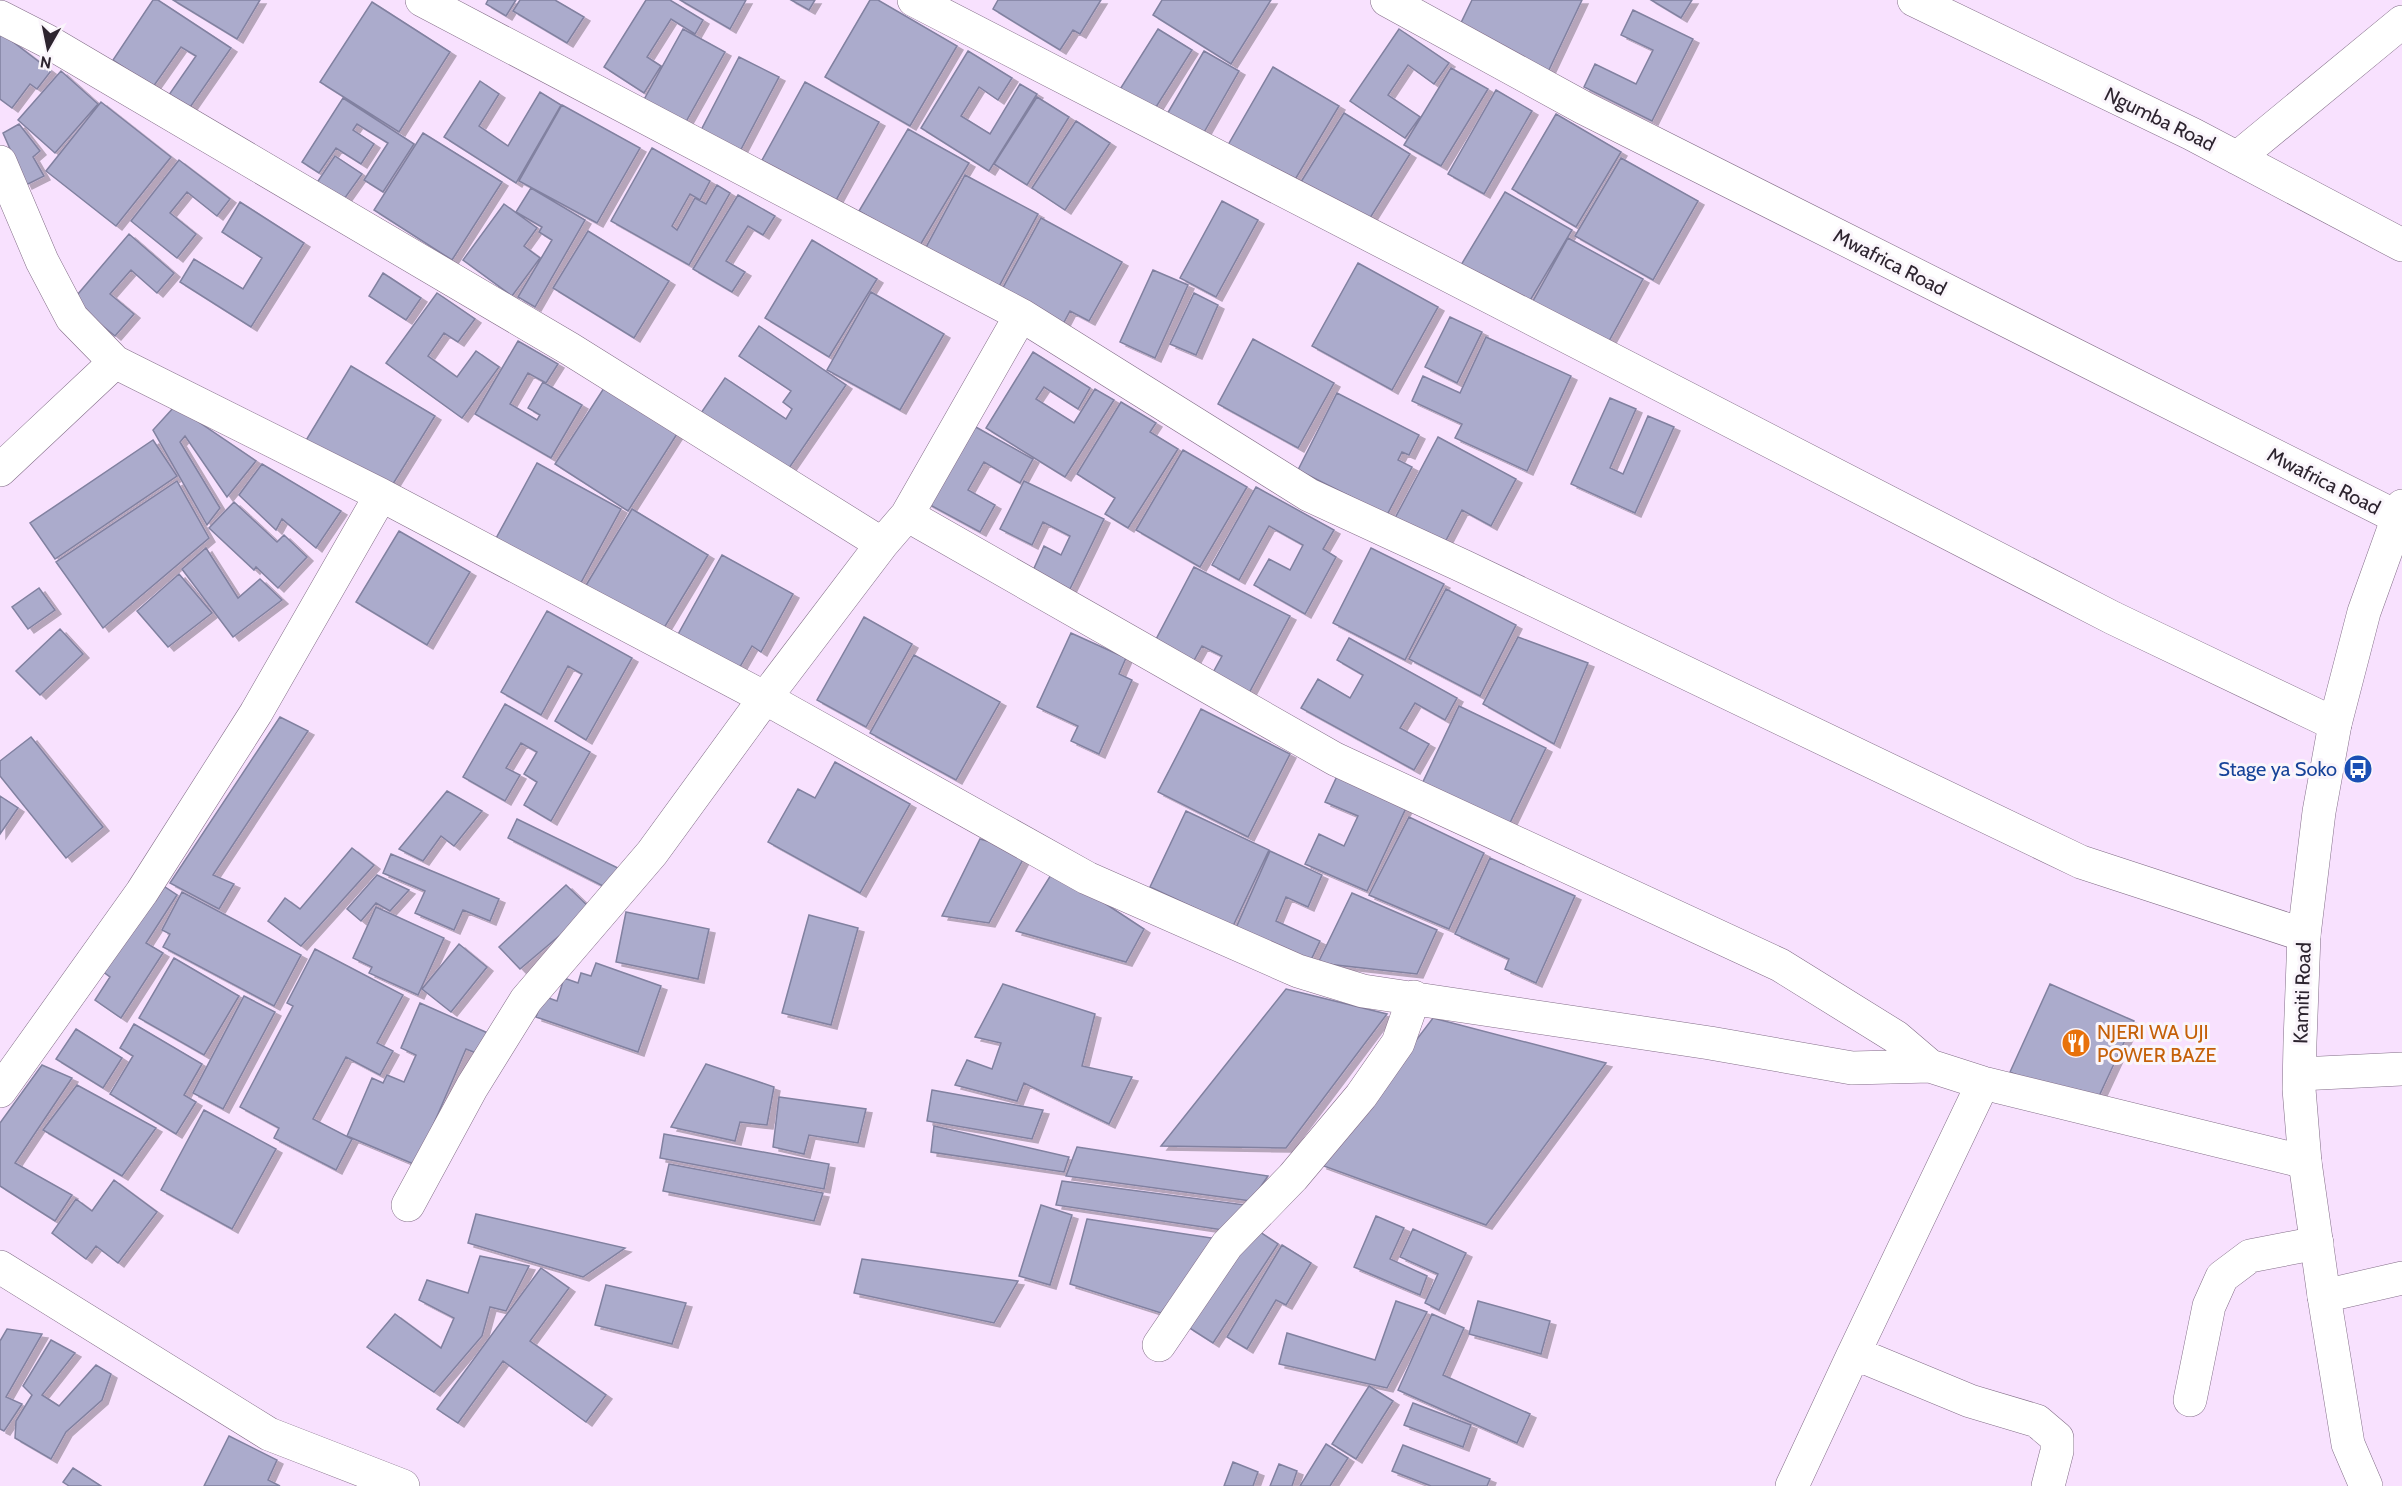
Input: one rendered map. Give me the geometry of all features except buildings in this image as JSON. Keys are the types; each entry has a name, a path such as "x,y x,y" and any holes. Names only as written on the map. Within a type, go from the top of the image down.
{"street":[{"path":"422,0 1021,315 1310,495 2081,862 2304,935"},
{"path":"914,0 2113,618 2335,723"},
{"name":"Mwafrica Road","path":"1387,0 1584,108 2400,512"},
{"name":"Ngumba Road","path":"1914,0 2192,134 2402,245"},
{"path":"0,17 47,41 570,349 882,544"},
{"path":"2237,158 2402,22"},
{"path":"0,162 42,261 72,318 115,363 381,495 765,698 1087,878 1298,971 1363,991 1710,1043 1852,1068 1930,1066 1983,1083 2305,1162"},
{"path":"408,1205 472,1087 525,1000 652,853 765,698 882,544 907,515 1021,315"},
{"path":"0,470 115,363"},
{"path":"0,1091 142,892 256,713 381,495"},
{"name":"Kamiti Road","path":"2366,1486 2348,1444 2305,1162 2300,1074 2304,935 2319,812 2335,723 2364,612 2400,512"},
{"path":"907,515 1335,759 1780,965 1896,1037 1930,1066"},
{"path":"1159,1345 1227,1245 1293,1177 1361,1096 1398,1043 1414,997"},
{"path":"2300,1074 2402,1069"},
{"path":"1792,1486 1983,1083"},
{"path":"2190,1400 2209,1306 2222,1277 2250,1256 2317,1243"},
{"path":"0,1267 269,1434 403,1486"},
{"path":"2324,1296 2402,1278"},
{"path":"1854,1353 1970,1401 2037,1421 2057,1438 2057,1451 2048,1486"}],"place":[{"name":"Stage ya Soko","path":"2358,769"},
{"name":"NJERI WA UJI POWER BAZE","path":"2076,1043"}]}
